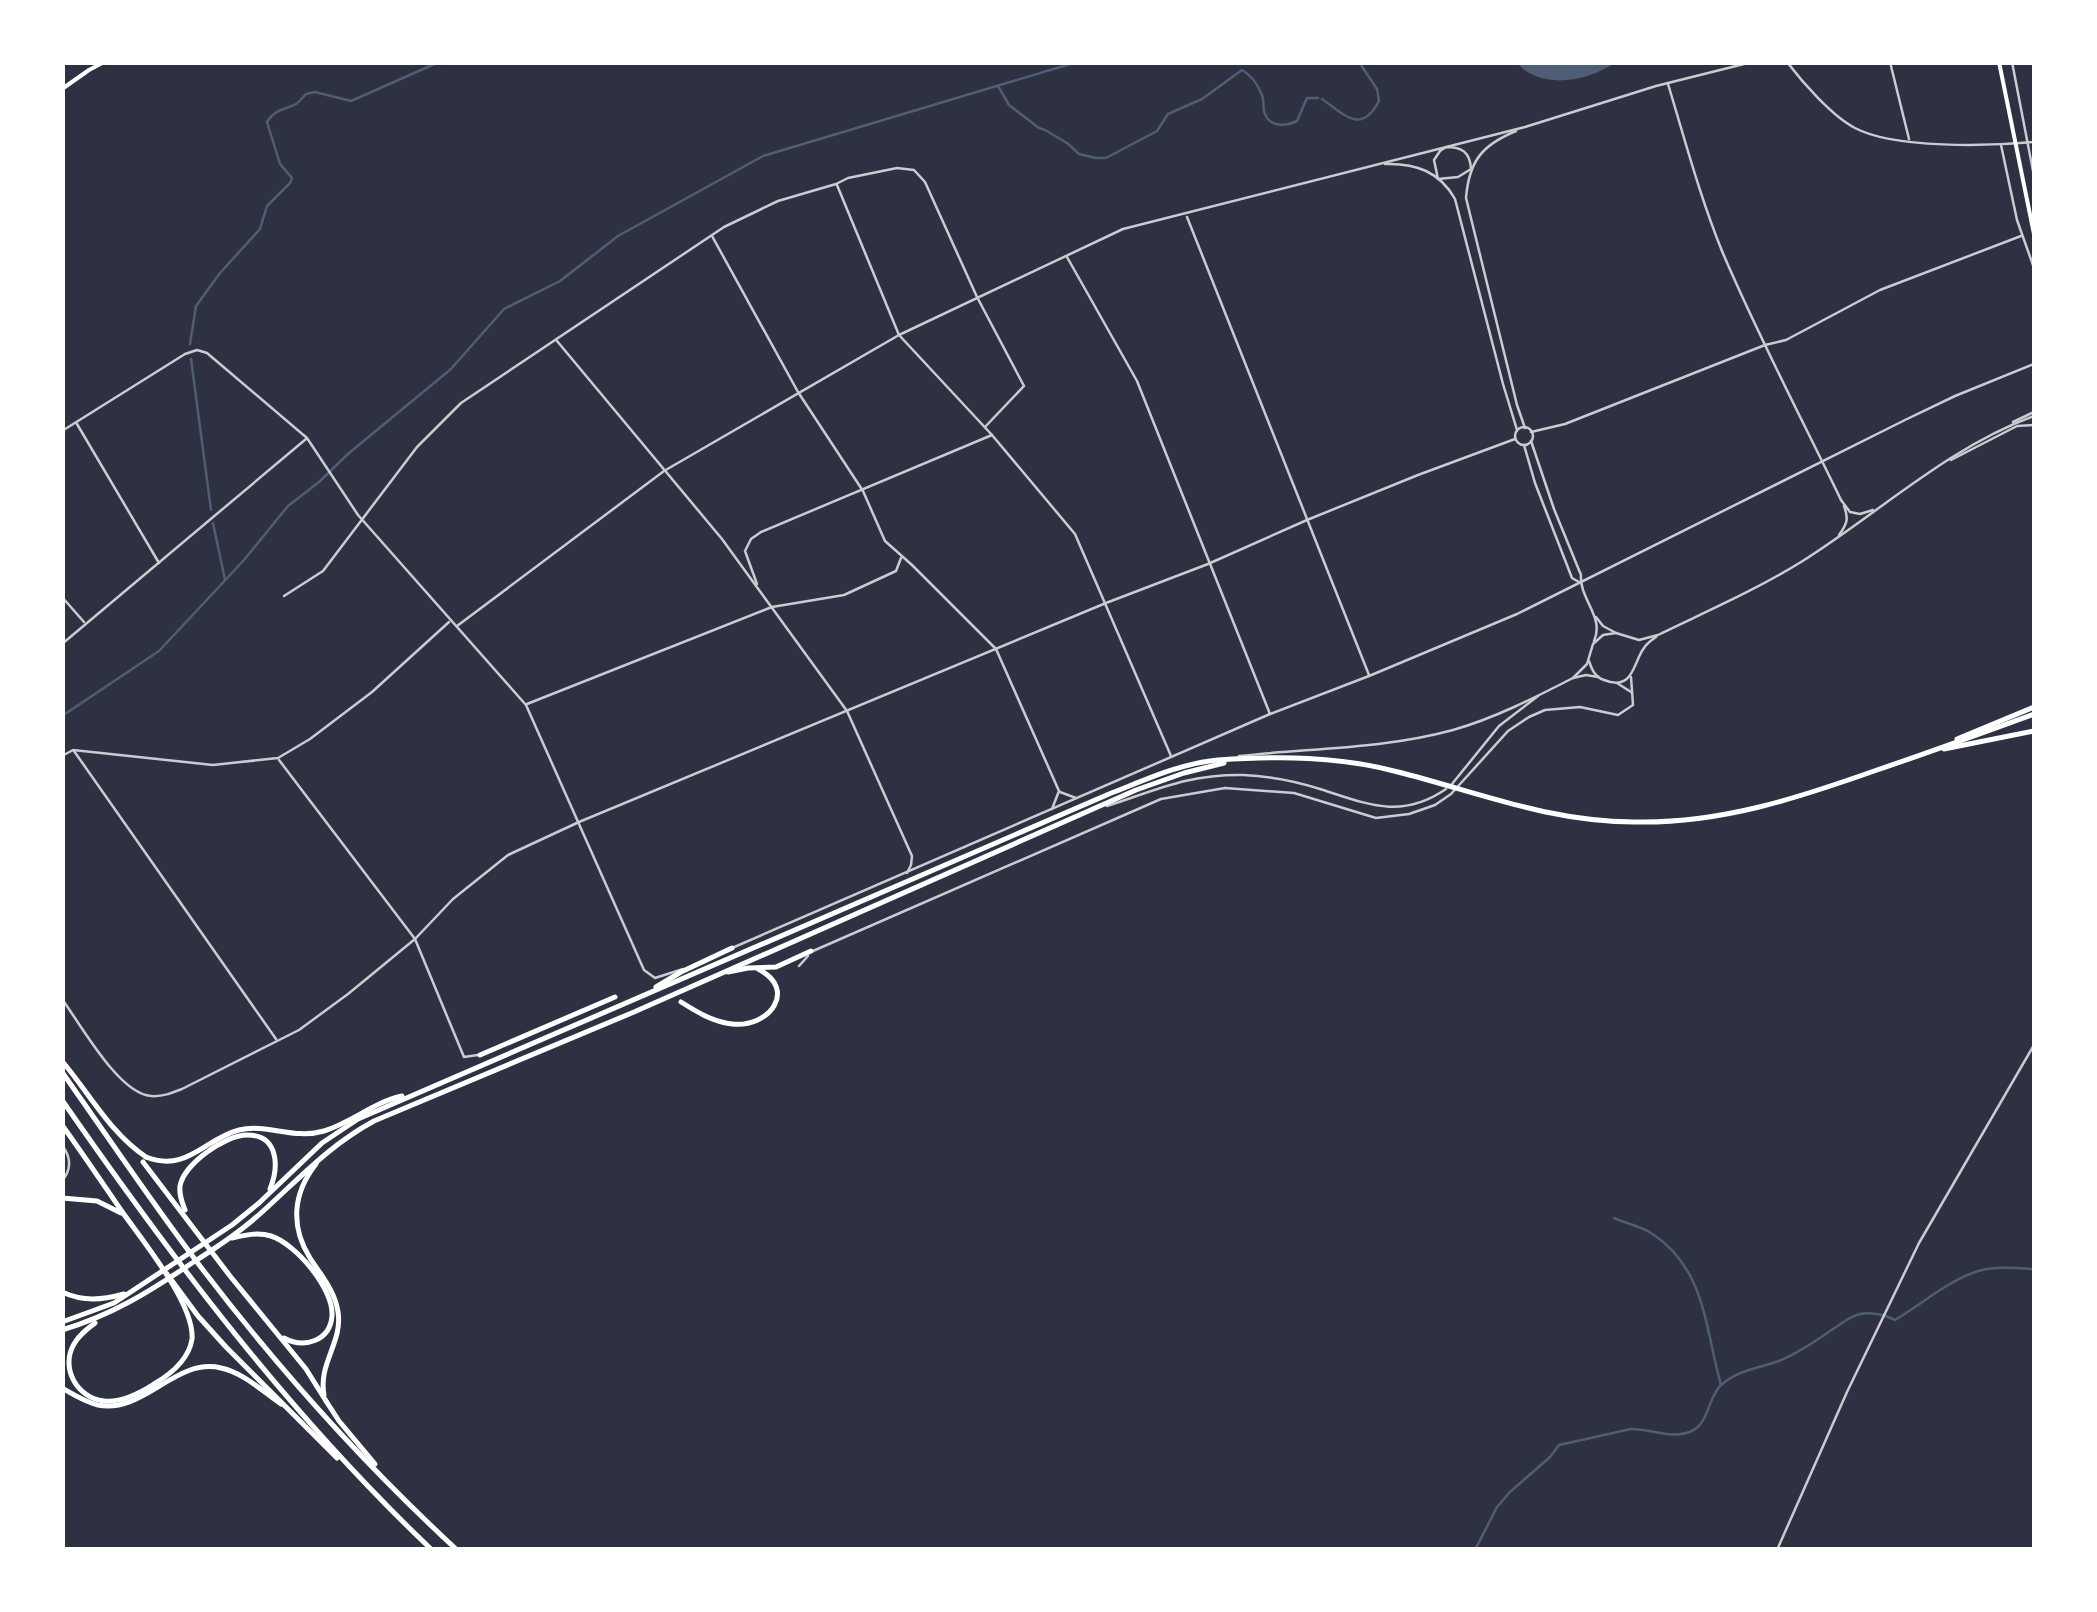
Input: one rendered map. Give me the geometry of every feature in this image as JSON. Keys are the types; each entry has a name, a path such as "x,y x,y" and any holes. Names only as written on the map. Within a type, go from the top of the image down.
{"highway":[{"path":"62,1125 126,1216 163,1277 189,1320 192,1334 190,1349 174,1370 133,1395 111,1401 98,1400 80,1390 72,1380 69,1368 78,1338 163,1277 209,1240 250,1212 301,1161 358,1119 1119,790 1218,760 1294,757 1346,761 1396,771 1517,807 1574,818 1696,820 1778,804 1933,751 2034,710"},
{"path":"1933,751 2034,731"},
{"path":"62,1322 105,1307 215,1248 260,1214 328,1151 352,1133 395,1112 1170,777 1229,761"},
{"path":"640,997 672,976 732,948"},
{"path":"714,975 744,968 776,967 812,952"},
{"path":"681,1002 726,1024 760,1021 774,1008 777,995 774,982 758,968"},
{"path":"480,1055 615,997"},
{"path":"64,1063 112,1129 145,1160 306,1369 338,1421 392,1487"},
{"path":"62,1072 180,1238 256,1336 317,1408 457,1550"},
{"path":"145,1160 179,1160 245,1129 298,1135 323,1131 396,1097 410,1095"},
{"path":"62,1100 206,1300 283,1394 432,1550"},
{"path":"62,1132 88,1162"},
{"path":"193,1226 182,1204 181,1184 191,1167 229,1140 252,1136 270,1147 277,1170 268,1195"},
{"path":"326,1402 322,1378 337,1334 338,1313 331,1290 302,1241 296,1214 304,1181 328,1151"},
{"path":"62,1198 98,1202 126,1216"},
{"path":"229,1239 258,1234 282,1241 302,1258 327,1294 332,1320 319,1339 294,1343 273,1328"},
{"path":"163,1277 282,1405 355,1472"},
{"path":"64,1293 99,1300 132,1291"},
{"path":"62,1330 106,1316"},
{"path":"62,1388 96,1405 116,1405 189,1371 213,1366 238,1374 282,1405"}],"main road":[{"path":"62,89 104,62"},
{"path":"1999,62 2034,234"},
{"path":"2026,203 2034,224"}],"street":[{"path":"456,627 664,470 900,334 1123,230 1525,127 1668,82 1752,62"},
{"path":"1787,62 1846,124 1875,137 2001,144 2034,142"},
{"path":"1890,62 1910,141"},
{"path":"2012,62 2034,176"},
{"path":"1668,82 1721,248 1848,515 1838,537"},
{"path":"1438,179 1458,177 1471,168 1489,145 1525,127"},
{"path":"2001,144 2021,236 2034,268"},
{"path":"1438,179 1434,160 1446,147 1455,147 1470,156 1468,211 1517,405 1525,428 1531,432 1565,424 1786,340 1880,290 2021,236"},
{"path":"1379,164 1414,165 1428,170 1450,189 1455,199 1518,430 1516,439"},
{"path":"284,596 323,571 417,447 461,403 724,227 778,201 848,178 897,168 919,172 1024,386 985,428"},
{"path":"836,184 900,334 1075,534 1172,756"},
{"path":"1186,215 1369,676"},
{"path":"712,236 798,392 863,491 885,541 996,648 1058,791 1052,810"},
{"path":"1066,255 1137,380 1270,714"},
{"path":"556,340 722,539 847,711 912,856 906,873"},
{"path":"62,431 197,350 208,353 306,438 361,518 526,705 642,965 651,976 661,978 1270,714 1517,614 1822,460 1955,396 2034,364"},
{"path":"1595,616 1603,626 1629,638 1640,640 1658,635 1790,569 1945,462 2016,419 2034,414"},
{"path":"76,422 159,564"},
{"path":"1945,462 2017,426 2034,425"},
{"path":"1518,430 1525,428"},
{"path":"1531,432 1554,509 1595,616 1598,634 1589,660 1573,678"},
{"path":"759,590 745,550 750,539 992,435"},
{"path":"62,644 306,438"},
{"path":"62,999 118,1079 132,1090 148,1096 182,1089 298,1030 416,939 452,899 508,855 1106,602 1516,439"},
{"path":"1516,439 1524,445 1572,578 1580,582"},
{"path":"1524,445 1531,442"},
{"path":"1842,500 1850,512 1860,514 1879,508"},
{"path":"526,705 772,607 844,596 896,571 902,556"},
{"path":"62,597 86,624"},
{"path":"62,756 73,750 213,765 278,758 372,692 450,620"},
{"path":"1593,644 1602,635 1616,632"},
{"path":"799,966 812,952 1162,799 1225,788 1294,793 1376,818 1409,814 1435,804 1451,794 1508,731 1529,716 1565,707 1618,715 1633,705 1631,676 1645,646 1658,635"},
{"path":"1629,638 1636,646 1638,659"},
{"path":"1589,660 1598,677"},
{"path":"1218,760 1416,738 1453,730 1586,675 1616,682 1631,692"},
{"path":"1616,682 1631,676"},
{"path":"1102,807 1184,780 1228,775 1286,780 1377,806 1409,806 1445,790 1499,726 1538,696"},
{"path":"73,750 278,1042"},
{"path":"278,758 416,939 464,1057 480,1055"},
{"path":"1058,791 1078,799"},
{"path":"1777,1550 1919,1243 2034,1046"},
{"path":"62,1145 70,1165 62,1181"}],"water":[{"path":"1517,63 1614,63 1591,75 1551,80 1527,72"}],"waterway":[{"path":"190,344 196,306 260,229 267,206 292,178 280,164 267,122 270,118 306,94 315,92 351,101 439,62"},
{"path":"62,716 159,651 244,560 288,506 451,369 504,309 560,281 618,236 763,156 1077,62"},
{"path":"1322,99 1352,119 1366,117 1379,101 1377,89 1359,62"},
{"path":"998,86 1009,105 1039,128 1079,154 1096,158 1106,158 1157,131 1168,114 1202,99 1242,70 1258,88 1266,116 1273,123 1297,121 1307,98 1318,98"},
{"path":"191,359 211,510"},
{"path":"213,523 225,580"},
{"path":"1614,1218 1651,1233 1683,1264 1701,1301 1721,1385"},
{"path":"1886,1316 1895,1320 1946,1286 1978,1271 2034,1269"},
{"path":"1475,1550 1497,1507 1559,1445 1631,1429 1669,1434 1692,1431 1702,1422 1717,1390 1728,1380 1793,1354 1853,1316 1883,1315"}]}
